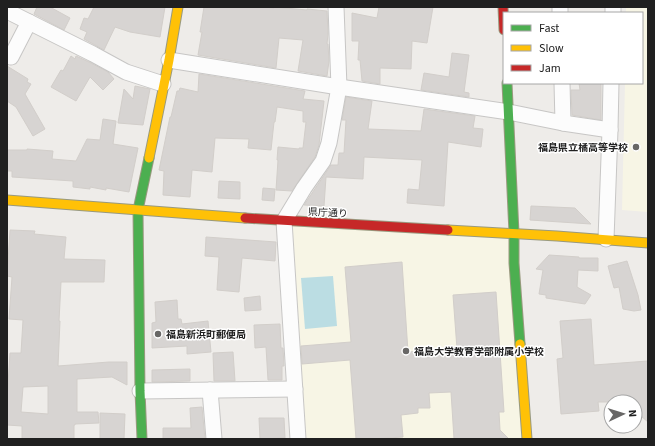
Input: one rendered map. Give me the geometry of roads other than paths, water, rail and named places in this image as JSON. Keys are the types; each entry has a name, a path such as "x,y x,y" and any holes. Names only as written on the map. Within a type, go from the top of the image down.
{"street":[{"path":"142,439 138,210 178,7"},
{"path":"298,439 284,221 304,188 324,161 339,87 336,7"},
{"path":"7,11 126,72 163,84"},
{"path":"11,57 29,22"},
{"path":"168,60 509,112 563,123 610,130"},
{"path":"507,84 514,262 527,439"},
{"path":"562,84 563,123"},
{"path":"606,239 611,84"},
{"name":"県庁通り","path":"7,200 284,221 606,239 648,243"},
{"path":"140,391 295,389"},
{"path":"210,390 214,439"}],"water":[{"path":"333,276 337,326 305,329 301,278"}],"place":[{"name":"福島県立橘高等学校","path":"636,147"},
{"name":"福島新浜町郵便局","path":"158,334"},
{"name":"福島大学教育学部附属小学校","path":"406,351"}]}
